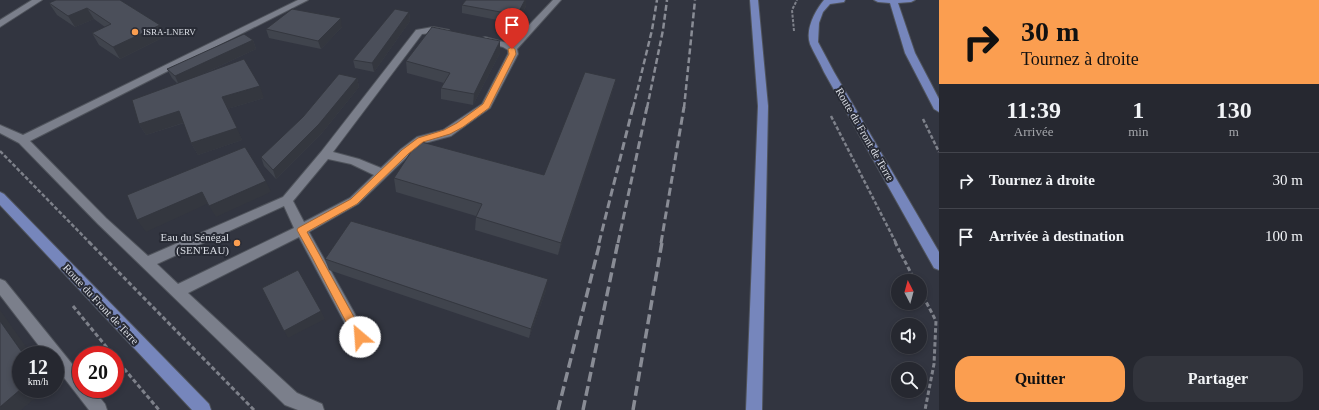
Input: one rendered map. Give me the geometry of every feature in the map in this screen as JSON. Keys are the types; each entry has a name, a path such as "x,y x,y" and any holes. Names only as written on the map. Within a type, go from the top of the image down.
{"main road":[{"path":"754,0 762,106 754,410"},
{"name":"Route du Front de Terre","path":"840,0 827,1 818,11 815,23 814,42 829,72 939,264"},
{"path":"878,0 911,0"},
{"path":"893,1 910,53 939,109"},
{"name":"Route du Front de Terre","path":"0,197 203,410"}],"street":[{"path":"0,24 38,0"},
{"path":"23,140 304,0"},
{"path":"176,292 301,230 354,201 421,140 447,132 460,125 486,106 513,54 512,49 557,0"},
{"path":"146,263 287,200 325,155 419,32 433,30 455,34"},
{"path":"477,39 506,45 512,49"},
{"path":"0,129 23,140 102,221 176,292 292,399 316,410"},
{"path":"325,155 346,158 361,163 382,174"},
{"path":"287,200 301,230 316,254 360,337"},
{"path":"0,285 72,375"},
{"path":"90,398 99,410"}],"path":[{"path":"0,151 254,410"},
{"path":"925,410 934,364 936,321 927,304"},
{"path":"124,369 159,410"}],"building":[{"path":"56,0 120,0 160,25 113,47 92,33 111,24 87,8 68,16 49,3"},
{"path":"466,0 525,0 517,15 462,5"},
{"path":"292,9 341,18 318,41 266,29"},
{"path":"395,9 409,12 372,63 353,60"},
{"path":"432,27 500,41 474,94 441,88 450,73 406,61"},
{"path":"244,34 253,40 175,76 167,69"},
{"path":"244,59 260,86 222,97 237,128 191,143 179,111 139,124 132,100"},
{"path":"585,72 616,79 561,243 476,217 482,204 394,178 418,141 544,175"},
{"path":"339,74 357,78 319,124 273,170 261,157 303,117"},
{"path":"245,147 266,181 209,206 202,192 137,220 127,195"},
{"path":"351,221 548,279 531,329 325,259"},
{"path":"298,270 321,311 284,331 262,288"},
{"path":"0,321 18,346 12,346 12,397 0,407"}],"railway":[{"path":"633,108 652,30 657,0"},
{"path":"647,108 663,30 667,0"},
{"path":"684,108 695,0"},
{"path":"599,243 633,107"},
{"path":"618,243 647,107"},
{"path":"661,243 684,107"},
{"path":"558,410 600,242"},
{"path":"583,410 618,242"},
{"path":"633,410 662,242"}],"place":[{"name":"ISRA-LNERV","path":"135,32"},
{"name":"Eau du Sénégal (SEN'EAU)","path":"237,243"}],"route":[{"path":"360,337 316,254 301,230 354,201 405,152 421,140 447,132 460,125 486,106 513,54 512,49"}]}
